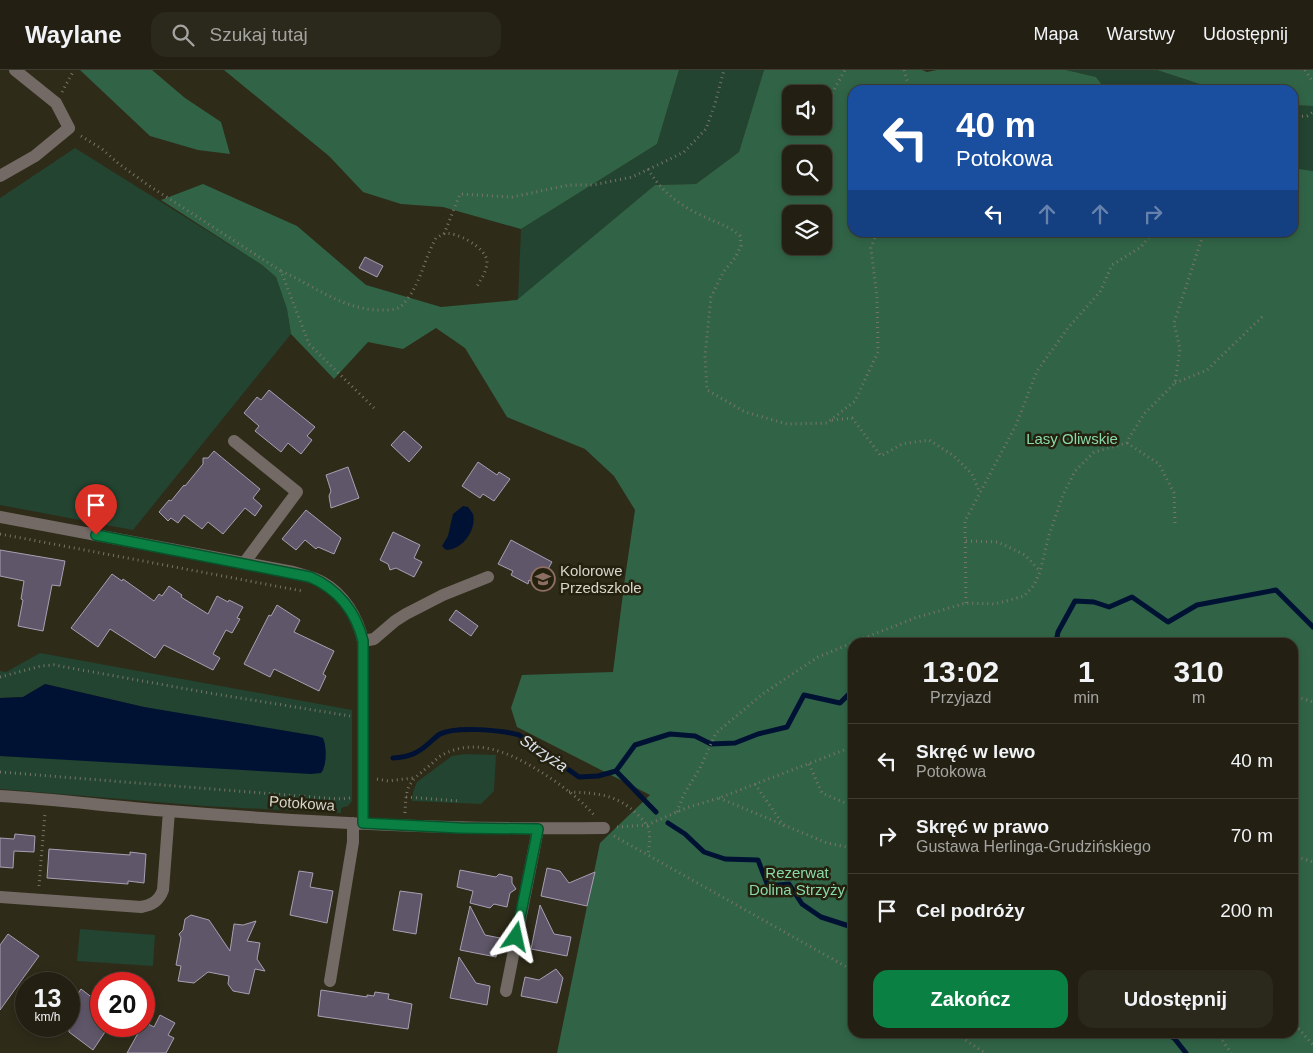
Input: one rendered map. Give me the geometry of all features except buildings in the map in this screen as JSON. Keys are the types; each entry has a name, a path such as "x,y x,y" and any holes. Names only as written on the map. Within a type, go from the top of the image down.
{"street":[{"path":"0,176 35,156 69,128 56,104 15,70"},
{"path":"234,441 297,492 244,563"},
{"path":"0,517 293,572 323,582 342,598 348,606 361,630 363,641 363,718 358,823 353,842 330,981"},
{"path":"363,641 374,639 395,621 443,595 488,577"},
{"name":"Potokowa","path":"0,796 48,798 170,811 404,826 538,829 604,828"},
{"path":"0,897 141,907 154,903 160,897 163,890 170,811"},
{"path":"506,992 538,829"}],"path":[{"path":"56,104 74,70"},
{"path":"444,234 460,194 512,197 569,185 593,186 632,177 684,152 706,129 724,70"},
{"path":"832,93 845,70"},
{"path":"904,70 908,85"},
{"path":"1305,70 1313,82"},
{"path":"1298,117 1307,116 1313,112"},
{"path":"69,128 102,148 119,164 148,185 280,271 359,309 396,309 404,304 410,295 432,245 436,238 444,234 453,234 465,239 476,245 484,254 487,262 476,288"},
{"path":"648,169 654,180 678,203 700,215 727,226 740,236 741,246 724,271 711,297 705,356 707,390 745,412 787,424 827,423 855,400 878,352 877,298 870,248 875,237"},
{"path":"966,603 965,521 1016,425 1038,371 1068,328 1100,292 1112,265 1141,247 1149,237"},
{"path":"1175,383 1180,349 1174,323 1202,237"},
{"path":"280,271 309,344 374,408"},
{"path":"1127,443 1145,413 1175,383 1207,370 1264,315"},
{"path":"831,420 852,418 881,456 902,444 929,440 954,456 972,474 980,493"},
{"path":"865,638 915,618 966,603 995,604 1024,596 1034,585 1040,572 1052,527 1074,471 1094,452 1127,443 1159,464 1174,493 1175,524"},
{"path":"0,534 308,592"},
{"path":"966,540 998,542 1025,555 1040,572"},
{"path":"676,812 683,796 700,768 716,733 764,692 818,657 848,645"},
{"path":"0,677 41,666 60,666 363,718"},
{"path":"1298,697 1313,702"},
{"path":"404,826 406,790 413,778 443,754 456,749 471,748 505,752 517,757 555,781 584,804 604,828 622,842 848,968"},
{"path":"604,828 648,825 676,812 719,798 848,749"},
{"path":"809,764 822,793 848,804"},
{"path":"0,772 337,799 355,798"},
{"path":"373,777 388,781 413,778"},
{"path":"756,784 784,826"},
{"path":"568,792 594,793 616,798 630,808 648,825 650,839 648,855"},
{"path":"406,797 459,801"},
{"path":"719,798 827,843 848,847"},
{"path":"38,899 45,816"},
{"path":"1298,857 1313,862"},
{"path":"1298,1028 1313,1045"},
{"path":"962,1038 985,1053"},
{"path":"1222,1038 1231,1053"}],"green space":[{"path":"80,70 152,70 185,98 221,122 230,154 198,150 150,136"},
{"path":"224,70 679,70 657,144 521,229 443,207 401,204 363,192 329,156"},
{"path":"679,70 764,70 739,152 696,184 655,185 518,300 521,229 657,144"},
{"name":"Lasy Oliwskie","path":"764,70 922,70 927,72 937,70 1066,70 1096,77 1102,85 848,85 848,237 1298,237 1298,169 1313,171 1313,1053 557,1053 600,843 650,795 517,727 511,708 522,675 613,672 635,510 614,476 585,449 507,417 465,348 436,328 403,349 368,342 334,379 291,334 287,309 276,277 262,265 161,200 203,184 297,226 366,285 441,307 517,300 655,185 696,184 739,152"},
{"path":"1066,70 1157,70 1203,85 1102,85 1096,77"},
{"path":"1157,70 1313,70 1313,106 1298,105 1298,85 1203,85"},
{"path":"1298,105 1313,106 1313,171 1298,169"},
{"path":"75,148 262,265 276,277 287,309 291,334 133,530 0,505 0,198"},
{"path":"40,653 352,710 352,801 348,806 341,808 341,813 205,806 0,789 0,756 323,771 324,765 214,720 144,707 45,684 23,697 0,698 0,671 6,672"},
{"path":"465,754 496,755 494,791 481,804 412,801 417,782 452,756"},
{"path":"80,929 155,935 153,966 77,961"}],"water":[{"path":"463,506 468,507 473,514 473,526 463,543 458,547 446,550 442,546 448,536 453,514"},
{"path":"45,684 144,707 317,736 323,738 326,751 323,770 321,773 311,774 0,756 0,698 23,697"}],"waterway":[{"path":"1057,638 1058,632 1075,601 1094,602 1109,607 1132,597 1168,622 1197,605 1276,590 1313,627"},
{"path":"616,771 635,745 670,734 695,736 711,744 735,743 758,734 787,727 804,695 840,703 848,695"},
{"name":"Strzyża","path":"393,758 416,753 438,735 447,732 467,729 511,733 519,735 579,777 598,776 616,771 656,812"},
{"name":"Strzyża","path":"668,823 685,834 704,852 725,859 758,860 768,886 789,884 802,904 821,917 848,926"},
{"name":"Strzyża","path":"1174,1038 1186,1053"}],"place":[{"name":"Kolorowe Przedszkole","path":"543,579"}],"route":[{"path":"96,535 293,572 323,582 342,598 361,630 363,641 363,823 460,828 538,829 516,937"}],"park label":[{"name":"Rezerwat Dolina Strzyży","path":"797,880"}]}
